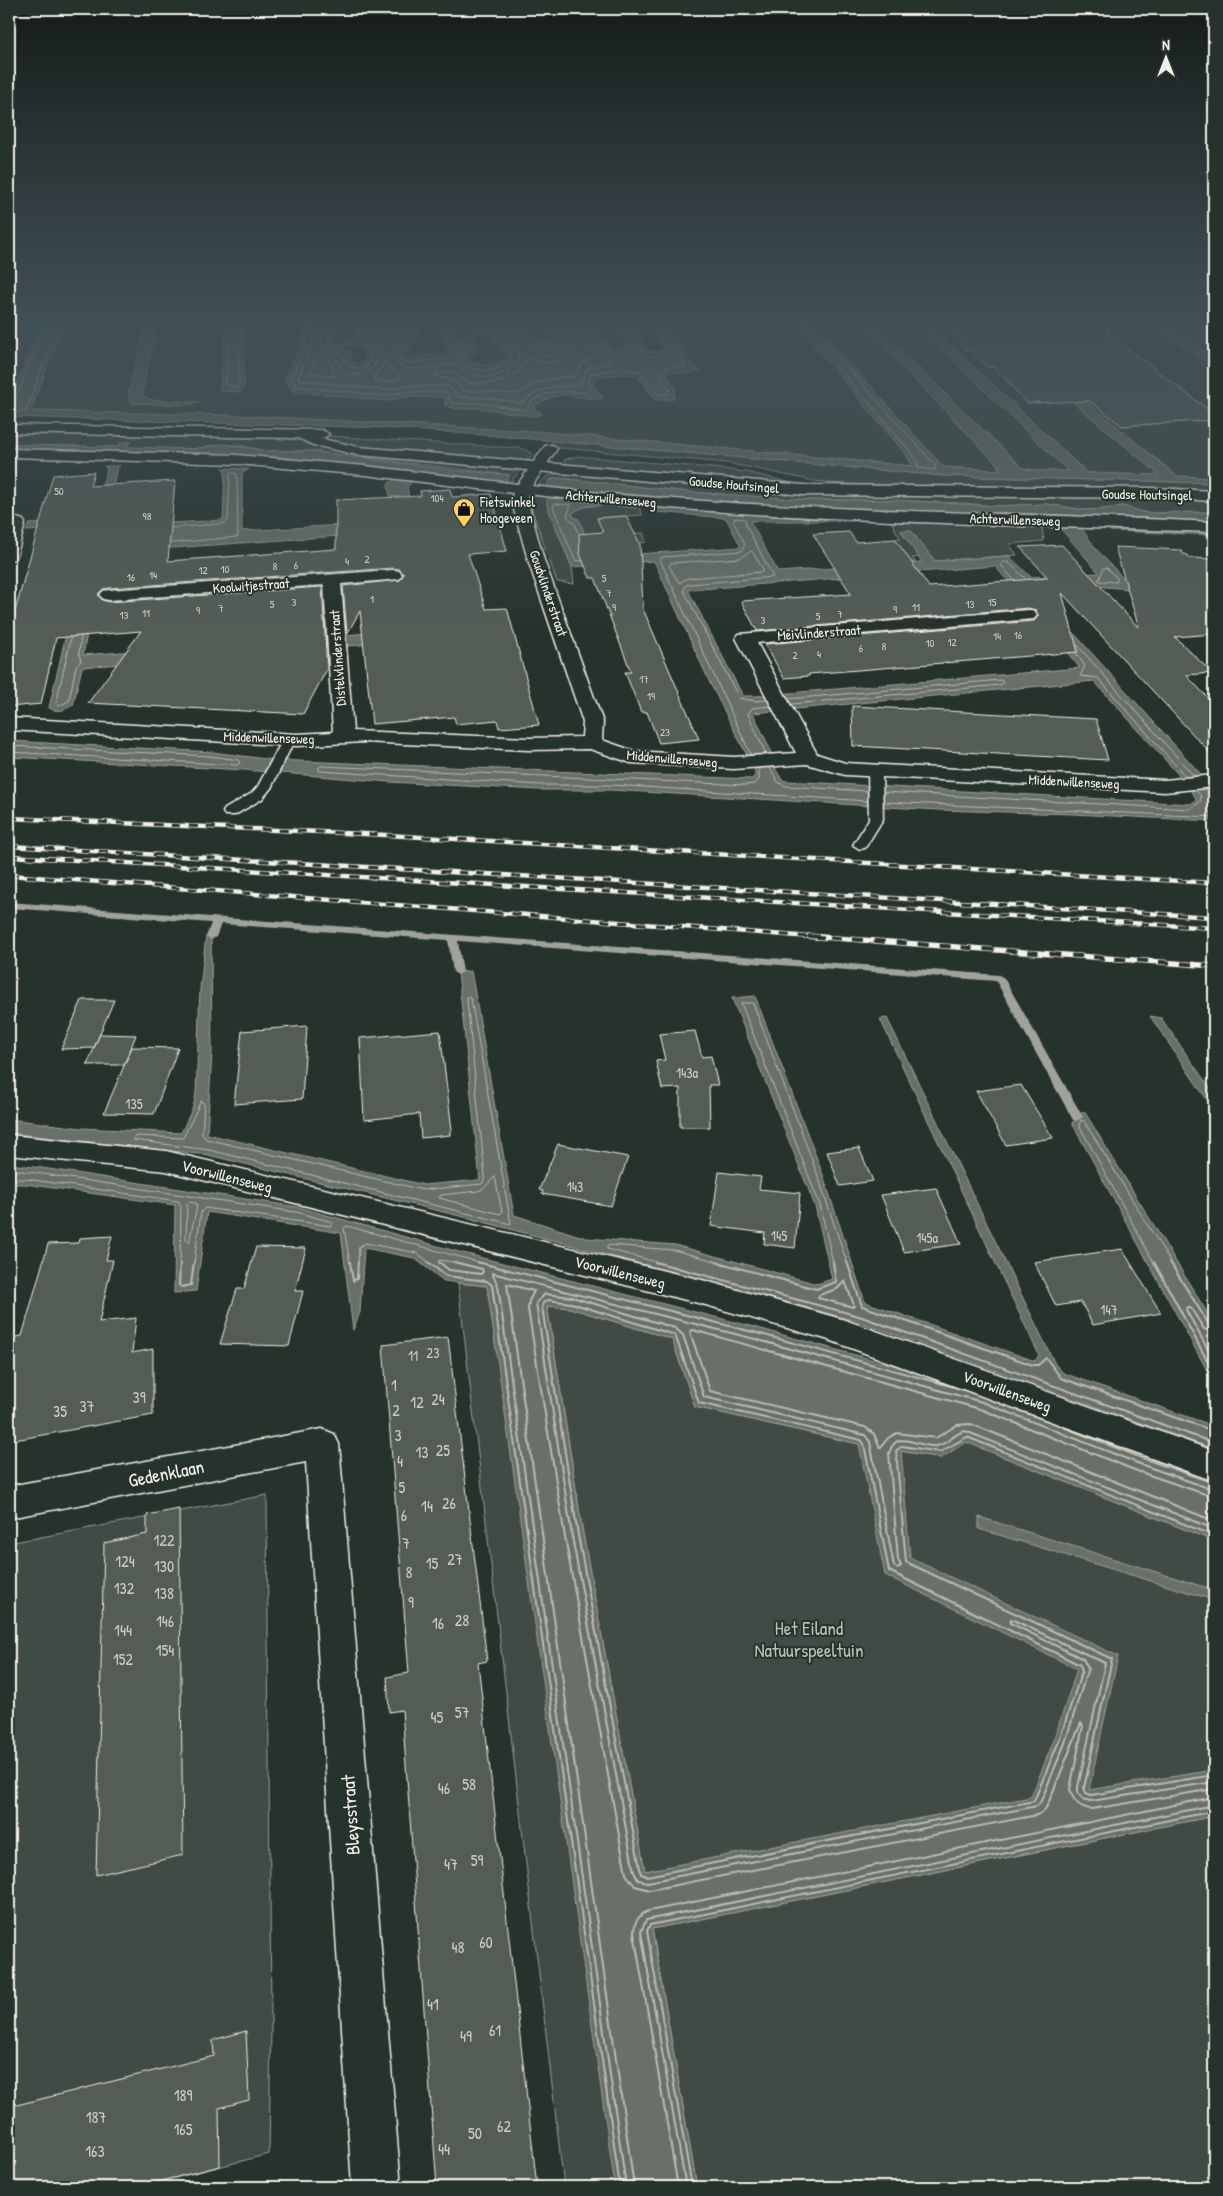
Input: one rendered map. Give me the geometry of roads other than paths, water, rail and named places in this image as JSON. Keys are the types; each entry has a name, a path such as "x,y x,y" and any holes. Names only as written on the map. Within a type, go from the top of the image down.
{"street":[{"name":"Goudse Houtsingel","path":"9,429 358,436"},
{"name":"Goudse Houtsingel","path":"303,435 318,442 359,451 538,465 804,490 839,489 1214,496"},
{"path":"531,448 569,451"},
{"path":"522,490 550,449"},
{"name":"Achterwillenseweg","path":"9,453 144,456 269,462 344,468 522,490 799,513 1214,527"},
{"name":"Goudse Houtsingel","path":"749,470 839,489"},
{"name":"Goudvlinderstraat","path":"522,490 519,500 536,560 593,722 592,743"},
{"path":"9,555 17,523"},
{"name":"Koolwitjestraat","path":"109,595 393,575"},
{"name":"Distelvlinderstraat","path":"332,579 343,737"},
{"name":"Meivlinderstraat","path":"809,758 745,638 1028,615"},
{"name":"Middenwillenseweg","path":"9,724 284,748 343,737 528,744 592,743 631,757 745,762 809,758 822,764 876,778 1166,786 1212,782"},
{"name":"Voorwillenseweg","path":"9,1145 166,1161 702,1292 834,1329 1214,1466"},
{"name":"Gedenklaan","path":"9,1502 322,1444"},
{"name":"Bleysstraat","path":"322,1444 377,2187"}],"lane":[{"path":"230,812 257,796 272,775 284,748"},
{"path":"860,845 876,819 878,809 876,778"}],"water":[{"path":"60,418 298,418 534,431 913,466 906,454 876,418 900,418 943,467 999,469 997,464 953,418 972,418 1023,468 1038,471 1068,471 1013,418 1029,418 1087,473 1157,475 1156,472 1093,418 1107,418 1177,476 1214,478 1214,483 945,476 497,436 385,428"},
{"path":"9,442 20,445 115,447 123,442 131,442 127,444 128,447 192,449 224,444 266,451 311,451 452,470 510,475 505,482 499,483 283,457 9,450"},
{"path":"104,466 120,466 117,468 104,527 223,520 225,470 222,468 249,469 242,474 242,531 392,522 395,519 388,487 389,483 397,479 413,481 407,487 435,639 82,667 73,705 61,710 49,708 91,527 26,531 29,524 91,520 107,469","holes":["394,532 409,630 83,655 102,553"]},
{"path":"558,478 690,492 810,500 896,500 995,506 1046,504 1085,510 1122,506 1147,513 1214,512 1214,522 687,502 546,487 551,479"},
{"path":"551,498 633,504 636,508 594,505 578,509 572,514 573,517 579,519 593,557 741,547 726,518 656,512 656,507 856,519 857,521 750,521 778,572 922,562 901,531 910,530 935,561 1009,556 1031,577 1099,573 1060,528 1001,526 995,521 1080,526 1096,549 1126,581 1214,586 1214,596 1082,585 1034,589 1214,789 1214,821 938,810 611,790 540,790 390,782 245,770 9,757 9,741 212,752 273,760 752,779 755,776 755,771 710,683 654,561 572,567 547,505 547,500","holes":["995,566 1080,668 743,696 688,590","1094,681 1177,773 1196,798 1196,801 1190,804 786,781 782,780 776,770 769,747 753,713"]},
{"path":"1108,527 1214,530 1214,535 1110,531"},
{"path":"206,936 211,937 212,1053 207,1134 424,1185 480,1180 458,972 471,971 514,1215 586,1238 675,1245 817,1284 832,1279 815,1206 732,998 755,996 823,1175 865,1302 1035,1361 1039,1355 880,1019 887,1018 1055,1364 1063,1373 1214,1426 1214,1449 857,1321 472,1219 208,1155 9,1133 9,1119 81,1128 181,1133 193,1107 196,1094 200,989"},
{"path":"1150,1016 1161,1018 1214,1094 1214,1110"},
{"path":"1084,1111 1214,1324 1214,1383 1072,1123"},
{"path":"9,1164 298,1207 459,1252 754,1327 986,1391 1144,1454 1214,1479 1214,1541 966,1442 941,1458 901,1451 910,1558 1118,1656 1089,1790 1214,1770 1214,1816 652,1929 697,2187 615,2187 487,1286 444,1281 414,1258 364,1248 360,1312 353,1330 341,1233 207,1212 196,1291 174,1293 175,1205 25,1184 9,1184","holes":["547,1306 570,1308 672,1339 695,1407 859,1444 885,1575 1077,1669 1054,1740 1031,1797 645,1871 583,1534"]},
{"path":"979,1517 1214,1590 1214,1600 979,1529"}],"waterway":[{"path":"9,905 999,978 1077,1117"},
{"path":"211,937 217,921"},
{"path":"453,939 458,972"}],"railway":[{"path":"9,818 387,835 1214,883"},
{"path":"9,846 1214,917"},
{"path":"9,856 1214,928"},
{"path":"9,875 824,938"},
{"path":"808,936 1214,966"}],"place":[{"name":"Fietswinkel Hoogeveen","path":"464,528"}],"park label":[{"name":"Het Eiland Natuurspeeltuin","path":"809,1639"}]}
